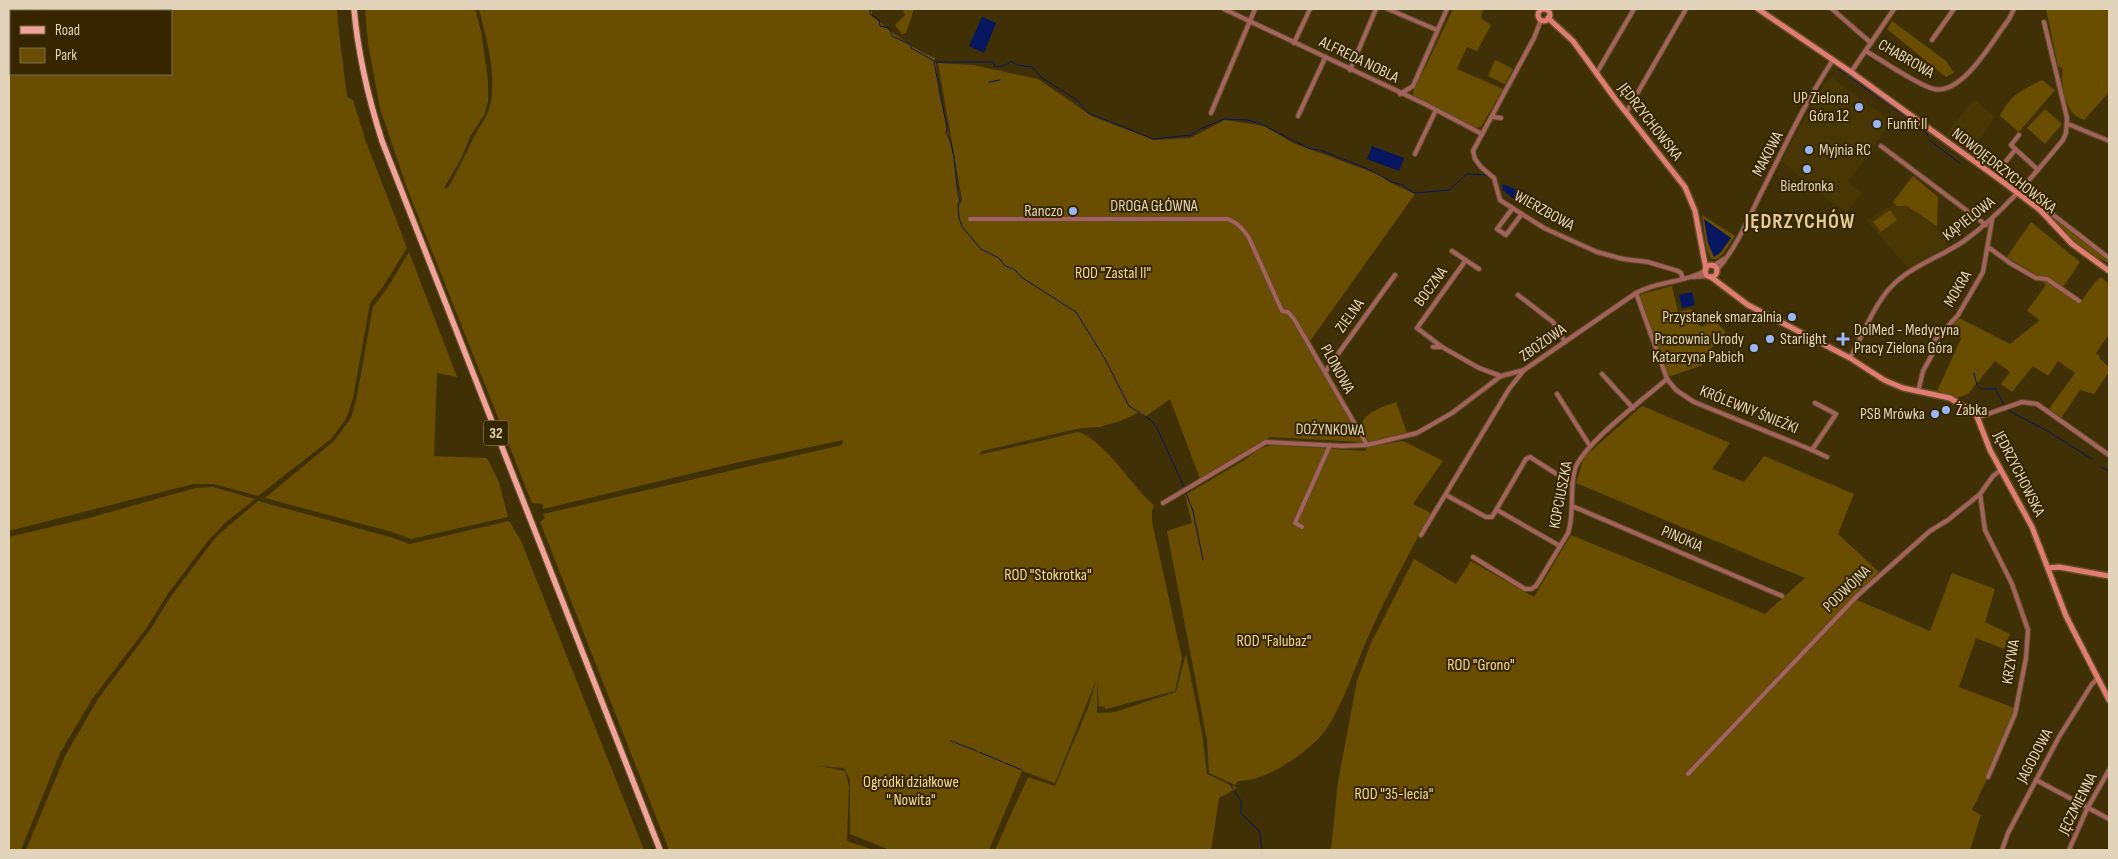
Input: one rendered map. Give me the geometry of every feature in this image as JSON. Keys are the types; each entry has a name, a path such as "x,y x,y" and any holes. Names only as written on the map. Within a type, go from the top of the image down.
{"main road":[{"name":"32","path":"354,9 361,63 382,141 660,850"},
{"name":"NOWOJĘDRZYCHOWSKA","path":"1758,9 1851,72 2040,210 2069,241 2109,271"},
{"path":"1538,10 1549,10 1548,18 1541,20 1538,16 1538,10"},
{"name":"JĘDRZYCHOWSKA","path":"1548,18 1570,38 1688,192 1695,211 1703,255 1711,271 1722,284 1748,305 1850,358 1884,380 1918,392 1950,398 1973,411 1979,417 1990,450 2032,527 2066,616 2109,700"},
{"path":"2048,568 2059,567 2109,576"}],"street":[{"name":"ALFREDA NOBLA","path":"1224,9 1436,110 1482,134"},
{"path":"1211,114 1255,9"},
{"path":"1294,43 1310,9"},
{"path":"1350,70 1376,9"},
{"path":"1388,9 1437,30"},
{"path":"1400,94 1413,86 1447,9"},
{"path":"1596,74 1634,9"},
{"path":"1626,113 1686,9"},
{"path":"1832,9 1871,43"},
{"path":"1851,72 1894,9"},
{"path":"1932,40 1954,9"},
{"name":"CHABROWA","path":"1866,50 1928,88 1942,90 1950,88 1964,79 2009,19 2014,9"},
{"name":"WIERZBOWA","path":"1541,20 1534,38 1473,151 1473,155 1481,167 1492,174 1500,200 1521,215 1544,228 1597,252 1623,259 1648,262 1678,271 1683,279"},
{"path":"2044,22 2068,124 2109,141"},
{"path":"1298,116 1325,58"},
{"name":"MAKOWA","path":"1711,271 1724,263 1724,259 1746,224 1833,60"},
{"path":"1415,154 1436,110"},
{"path":"1492,117 1501,118"},
{"name":"KĄPIELOWA","path":"1850,358 1880,302 1891,287 1901,278 1947,252 1992,220 2063,140 2068,124"},
{"path":"2019,135 2011,145 2038,170"},
{"path":"1881,146 1986,224"},
{"path":"1982,149 2003,165 2015,150"},
{"path":"1512,209 1497,229 1506,235 1521,215"},
{"path":"2040,210 2047,210 2109,258"},
{"name":"DROGA GŁÓWNA","path":"970,219 1228,219 1243,228 1250,238 1282,311"},
{"name":"MOKRA","path":"1918,392 1923,371 1932,355 1934,341 1958,315 1983,272 1992,220"},
{"path":"1988,247 2010,263 2036,278 2047,279 2079,301"},
{"name":"BOCZNA","path":"1452,251 1478,269"},
{"name":"BOCZNA","path":"1466,260 1417,328 1442,347 1479,368 1501,376"},
{"name":"ZBOŻOWA","path":"1421,535 1510,389 1524,370 1636,293 1651,286 1711,271"},
{"name":"ZIELNA","path":"1325,372 1395,275"},
{"path":"1636,293 1667,379"},
{"path":"1518,296 1553,322 1565,342"},
{"name":"PLONOWA","path":"1282,311 1288,312 1294,319 1367,444"},
{"name":"BOCZNA","path":"1432,347 1442,347"},
{"name":"DOŻYNKOWA","path":"1163,503 1266,442 1330,445 1367,444 1425,430 1459,408 1501,376 1524,370"},
{"path":"1602,374 1633,408"},
{"name":"KOPCIUSZKA","path":"1473,557 1526,589 1536,586 1571,525 1572,484 1578,460 1590,446 1667,379"},
{"name":"KRÓLEWNY ŚNIEŻKI","path":"1667,379 1676,390 1694,402 1827,457"},
{"path":"1557,394 1590,446"},
{"path":"1979,417 2029,401 2037,404 2109,455"},
{"path":"1812,450 1836,414 1815,403"},
{"path":"1302,526 1294,524 1330,445"},
{"path":"1446,495 1486,517 1492,517 1528,458 1534,458 1572,484"},
{"name":"PODWÓJNA","path":"1688,774 1858,595 1924,536 1980,494 1993,476 2001,470"},
{"name":"KRZYWA","path":"1980,494 1985,530 2016,593 2028,634 2026,658 2015,714 1988,777"},
{"name":"PINOKIA","path":"1572,506 1782,596"},
{"path":"1497,510 1560,546"},
{"name":"JAGODOWA","path":"2002,850 2008,834 2067,724 2092,684 2098,678"},
{"name":"JĘCZMIENNA","path":"2069,850 2087,809 2109,770"},
{"path":"2036,780 2087,809 2109,819"}],"shaded area":[{"path":"982,17 996,23 984,53 969,46"},
{"path":"1831,77 1848,90 1847,93 1850,92 1892,121 1848,182 1862,193 1847,212 1832,203 1781,161 1825,83"},
{"path":"1974,99 1995,117 1971,151 1946,134"},
{"path":"1372,146 1404,158 1399,171 1367,159"},
{"path":"1502,184 1524,190 1526,196 1525,204 1517,201 1503,190"},
{"path":"1900,204 1907,206 1937,226 1948,246 1908,268 1866,220 1885,209"},
{"path":"1704,219 1731,238 1720,253 1714,257 1708,243"},
{"path":"1692,292 1695,305 1682,308 1679,295"}],"green space":[{"path":"9,9 337,9 347,97 353,100 365,139 407,248 384,285 370,303 353,398 346,419 331,439 258,496 214,484 193,484 9,531"},
{"path":"365,9 475,9 481,31 488,81 488,102 484,115 470,137 461,159 444,188 448,188 486,116 491,101 491,66 479,9 872,9 872,16 894,34 909,45 935,58 939,92 953,155 960,200 959,207 962,200 938,63 973,65 1038,79 1092,116 1154,140 1190,138 1225,120 1264,126 1293,143 1380,175 1389,182 1415,194 1310,341 1306,343 1362,442 1270,437 1200,479 1170,399 1145,417 1138,413 1100,427 1081,428 982,451 979,455 1078,432 1098,444 1154,505 1152,522 1182,658 1175,691 1106,709 1103,706 1099,707 1097,682 1097,713 1115,712 1176,692 1186,654 1202,733 1207,774 1237,788 1219,798 1211,850 995,850 1028,777 1055,786 1088,708 1097,678 1055,783 1022,771 989,850 890,850 850,834 850,779 844,768 819,766 845,771 849,786 847,841 873,850 669,850 540,522 545,518 543,514 842,445 843,440 735,463 543,509 543,504 532,503 407,188 380,108 368,43"},
{"path":"914,9 906,33 902,34 895,25 905,15 903,10"},
{"path":"1453,9 1484,9 1481,15 1482,19 1491,25 1477,51 1467,47 1457,69 1503,89 1481,127 1474,128 1413,96 1414,88"},
{"path":"2046,9 2109,9 2109,92 2084,120 2074,114 2067,104 2062,85 2063,69 2058,66"},
{"path":"1892,21 1946,61 1954,73 1946,77 1887,29"},
{"path":"1495,60 1513,69 1505,84 1488,76"},
{"path":"2042,80 2055,90 2019,132 2000,116 2008,102 2023,90"},
{"path":"2045,109 2062,124 2045,144 2027,128"},
{"path":"1913,176 1938,197 1937,226 1907,206 1897,206 1893,202"},
{"path":"1890,210 1897,220 1881,232 1873,222"},
{"path":"1702,215 1735,236 1723,254 1717,259 1711,259 1706,246"},
{"path":"2055,219 2109,260 2109,263 2091,255 2074,243 2053,220"},
{"path":"2031,222 2080,262 2063,287 2082,300 2101,277 2109,284 2109,334 2096,353 2109,365 2109,372 2094,394 2080,390 2061,418 2049,409 2075,373 2058,361 2048,376 2033,366 2012,392 2001,384 2010,372 1995,361 1968,394 1957,398 1937,391 1961,339 1953,323 1959,318 2010,344 2040,320 2027,311 2046,285 2036,275 2007,257"},
{"path":"409,252 457,377 437,373 434,456 487,458 499,482 508,517 411,539 392,532 265,498 334,441 351,418 356,401 373,307 388,287"},
{"path":"1672,286 1678,312 1692,309 1696,322 1702,327 1713,319 1726,332 1702,358 1700,362 1703,365 1671,376 1667,375 1640,297 1641,294"},
{"path":"1396,402 1407,433 1369,442 1362,431 1364,420 1373,412"},
{"path":"1642,406 1730,443 1712,469 1744,482 1764,456 1854,494 1838,534 1879,572 1852,598 1930,631 1952,573 1995,589 1985,622 2010,634 2004,649 1976,638 1959,687 2014,708 2001,747 1972,810 1981,815 1970,850 1331,850 1338,782 1357,681 1370,645 1414,559 1456,584 1471,561 1534,597 1571,535 1765,614 1805,578 1576,483 1584,457"},
{"name":"ROD \"Falubaz\"","path":"1403,441 1443,461 1413,504 1431,513 1381,609 1333,718 1320,737 1293,760 1271,773 1238,781 1235,785 1209,773 1207,740 1167,531 1192,523 1185,495 1246,459 1258,449 1272,445 1365,451 1367,447"},
{"path":"213,487 255,499 226,522 207,542 169,592 145,630 92,699 60,753 21,850 9,850 9,537 89,518 195,488"},
{"path":"258,501 410,544 509,521 521,541 644,850 26,850 65,756 98,699 150,630 172,595 217,536"}],"waterway":[{"path":"871,9 870,14 879,20 880,26 889,28 892,36 911,45 911,48 936,62 993,62 995,67 1006,65 1011,61 1017,65 1032,67 1042,78 1077,100 1088,113 1153,139 1191,135 1224,119 1247,120 1261,124 1310,149 1320,150 1368,169 1392,182 1403,185 1415,193 1449,190 1467,174 1488,175"},
{"path":"934,62 947,128 946,133 950,139 954,156 960,201 958,204 959,218"},
{"path":"1838,69 1846,74"},
{"path":"1850,77 1909,119"},
{"path":"989,82 1000,80"},
{"path":"1911,121 1925,130 1928,136"},
{"path":"1929,140 1961,164"},
{"path":"959,218 963,228 981,249 999,258 1005,266 1014,269 1021,277 1076,312 1105,359 1129,406 1152,421 1157,428 1184,487"},
{"path":"2100,358 2109,366"},
{"path":"1974,373 1977,385 1981,389 1995,389 2005,406"},
{"path":"2006,409 2049,432 2092,459"},
{"path":"2101,467 2109,471"},
{"path":"1186,493 1193,511 1203,560"},
{"path":"951,741 977,751"},
{"path":"979,752 1003,762"},
{"path":"1005,763 1022,770"},
{"path":"1230,784 1233,789"},
{"path":"1235,792 1241,801 1241,813 1260,832 1262,850"}],"place":[{"name":"UP Zielona Góra 12","path":"1859,107"},
{"name":"Funfit II","path":"1877,124"},
{"name":"Myjnia RC","path":"1809,150"},
{"name":"Biedronka","path":"1807,169"},
{"name":"Ranczo","path":"1073,211"},
{"name":"Przystanek smarzalnia","path":"1792,317"},
{"name":"Starlight","path":"1770,339"},
{"name":"DolMed - Medycyna Pracy Zielona Góra","path":"1843,339"},
{"name":"Pracownia Urody Katarzyna Pabich","path":"1754,348"},
{"name":"Żabka","path":"1946,410"},
{"name":"PSB Mrówka","path":"1935,414"}],"district":[{"name":"JĘDRZYCHÓW","path":"1800,221"}],"park label":[{"name":"ROD \"Zastal II\"","path":"1113,273"},
{"name":"ROD \"Stokrotka\"","path":"1048,575"},
{"name":"ROD \"Grono\"","path":"1481,665"},
{"name":"Ogródki działkowe \" Nowita\"","path":"911,791"},
{"name":"ROD \"35-lecia\"","path":"1394,794"}]}
